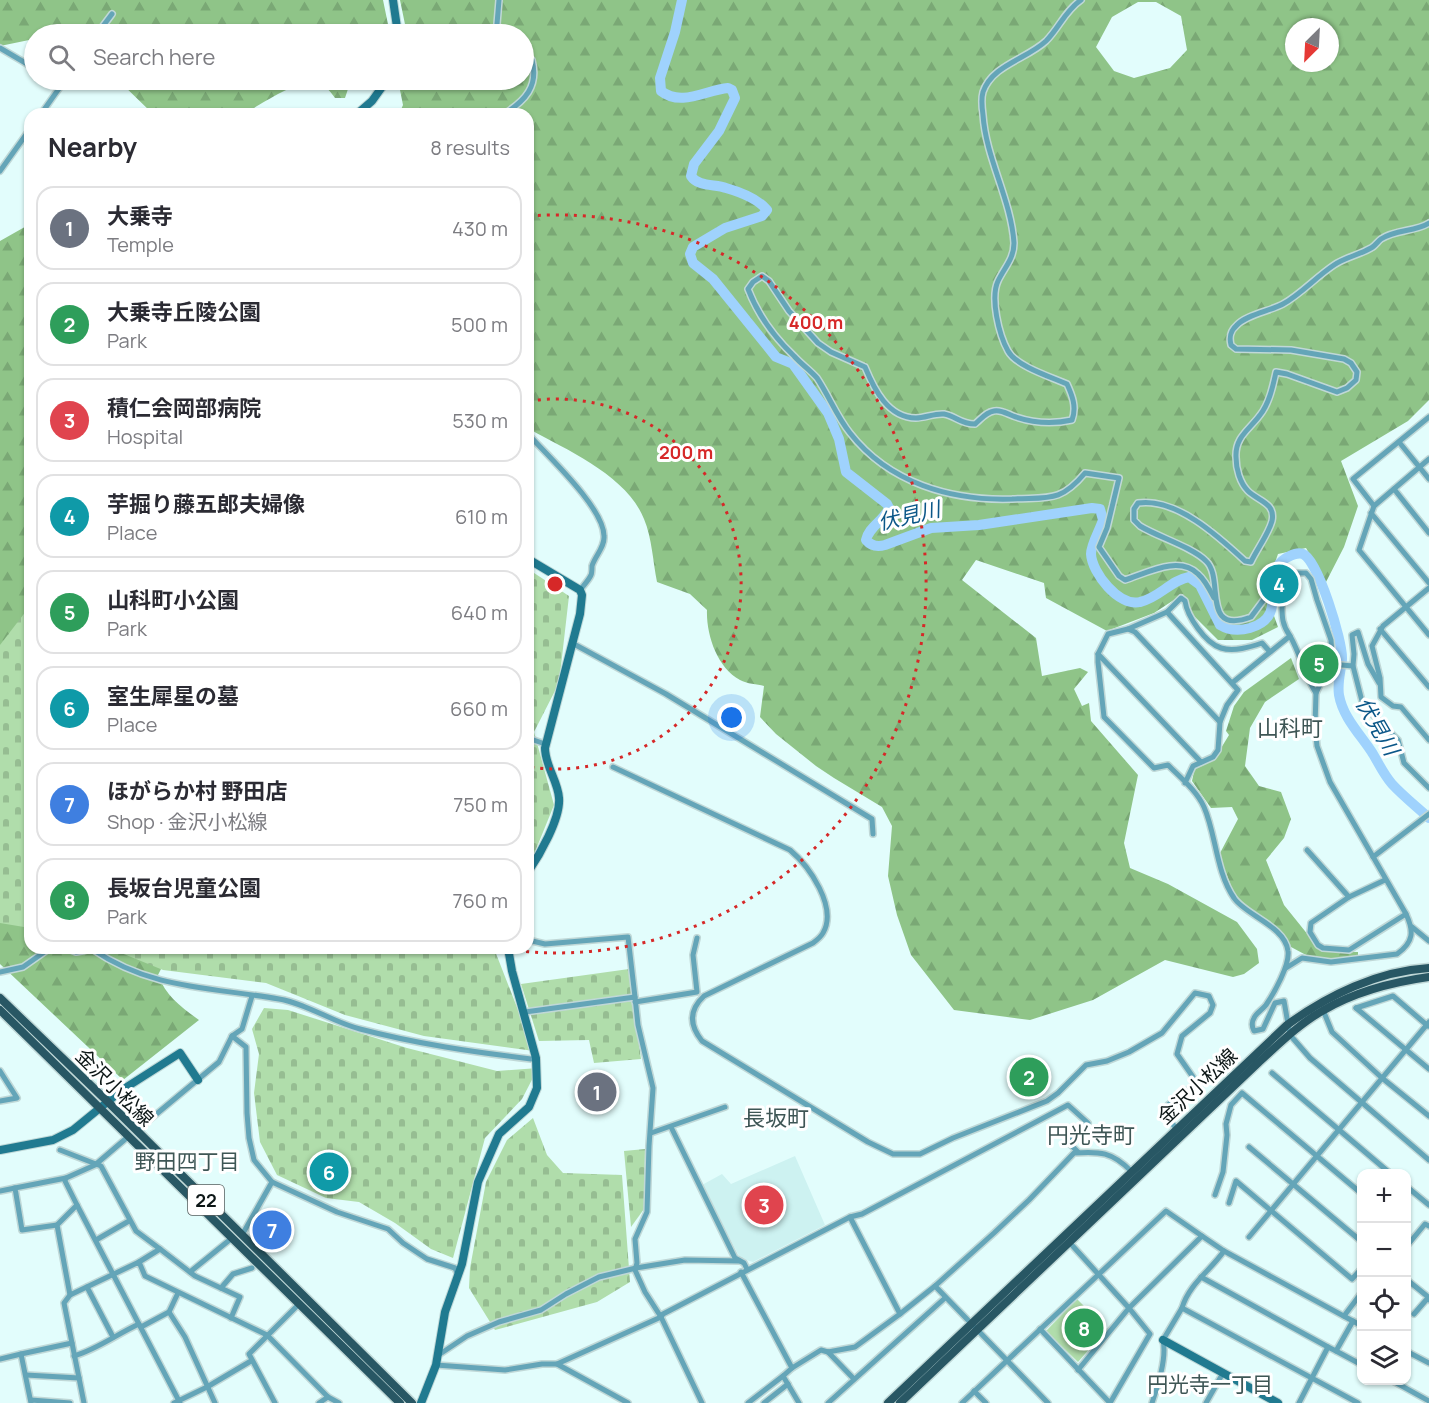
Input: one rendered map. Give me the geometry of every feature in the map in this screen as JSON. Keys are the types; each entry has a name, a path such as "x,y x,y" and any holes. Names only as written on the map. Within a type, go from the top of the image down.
{"main road":[{"name":"金沢小松線","path":"888,1403 1287,1025 1320,1003 1362,983 1414,969 1429,968"},
{"name":"金沢小松線","path":"900,1403 1290,1035 1323,1010 1348,998 1377,988 1429,977"},
{"name":"金沢小松線","path":"0,998 232,1238 400,1403"},
{"name":"金沢小松線","path":"0,1010 104,1104"},
{"name":"金沢小松線","path":"132,1133 242,1235 412,1403"}],"street":[{"path":"393,0 397,24"},
{"path":"497,24 499,0"},
{"path":"1081,0 1067,12 1046,41 993,76 982,96 987,144 1004,198 1014,243 1013,253 995,288 995,303 1000,328 1009,354 1017,361 1067,384 1074,400 1072,420 1058,423 1042,422 1018,418 997,410 989,412 975,424 966,424 944,414 913,418 894,411 886,405 873,386 865,367 831,352 818,343 789,311 769,280 762,276 753,282 748,290 758,314 782,345 816,377 849,432 870,454 898,475 913,483 941,492 1000,499 1053,497 1065,494 1085,473 1119,478 1107,528 1099,547 1119,576 1125,580 1157,569 1183,566 1198,573 1214,598"},
{"path":"105,24 112,14"},
{"path":"0,48 24,62"},
{"path":"45,108 58,90"},
{"path":"364,108 380,90"},
{"path":"514,108 527,96 529,90"},
{"path":"0,171 24,137"},
{"path":"0,158 6,162"},
{"path":"1429,223 1391,234 1372,248 1350,256 1281,305 1240,322 1229,337 1231,345 1236,350 1291,350 1344,359 1351,363 1357,372 1356,380 1347,388 1337,392 1276,372 1261,415 1247,428 1237,442 1235,457 1238,476 1248,491 1270,506 1272,511 1272,521 1251,562 1245,561 1216,535 1168,507 1151,502 1138,503 1133,515 1134,520 1140,526 1193,552 1209,563 1218,611 1224,617 1234,621 1251,617 1268,594 1280,589 1292,576 1306,573 1311,579 1331,640 1332,665 1316,693 1316,736 1330,782 1412,927 1429,941"},
{"path":"1374,506 1353,479 1429,417"},
{"path":"534,441 596,511 605,534 604,542 592,566 592,575 580,590 581,604 545,744 545,755 559,798 558,807 540,854 534,863"},
{"path":"1399,442 1429,479"},
{"path":"1429,459 1374,506 1359,550 1429,635"},
{"path":"1394,489 1429,533"},
{"path":"1371,513 1429,583"},
{"path":"534,563 580,590"},
{"path":"1429,588 1380,629 1371,645 1380,678 1381,697 1393,706 1401,707 1429,740"},
{"path":"1280,589 1283,605 1281,620 1316,693"},
{"path":"1270,652 1262,643 1242,648 1220,648 1198,630 1186,612 1185,601 1181,598 1167,612 1128,629 1108,634 1098,654 1104,717 1154,768 1168,765 1204,806 1230,892 1235,900 1283,938 1288,951 1286,969 1271,997 1254,1018 1252,1028 1254,1031 1263,1029 1275,1003 1284,1000 1290,1035 1310,1058 1429,1160"},
{"path":"1167,612 1238,690 1227,705 1220,722 1218,750 1213,757 1193,766 1185,783"},
{"path":"1128,629 1135,632 1220,722"},
{"path":"1380,629 1429,687"},
{"path":"1379,683 1368,664 1358,632 1352,635 1354,654 1351,666 1363,705 1398,740 1404,763 1429,788"},
{"path":"1232,683 1290,636"},
{"path":"572,643 630,673 872,819 873,834"},
{"path":"1098,654 1201,762"},
{"path":"1332,665 1351,666"},
{"path":"534,740 545,744"},
{"path":"613,767 790,850 802,860 821,891 827,912 827,923 823,935 813,944 704,996 694,1008 692,1020 693,1030 702,1041 868,1142 893,1154 920,1154 953,1138 1047,1101 1086,1065 1107,1061 1129,1052 1162,1033 1195,993 1209,996 1213,1005 1210,1013 1182,1036 1177,1054 1193,1077 1193,1086 1168,1105 1169,1120 1177,1129"},
{"path":"1373,857 1429,814"},
{"path":"1307,850 1349,897"},
{"path":"1385,880 1349,897 1311,923 1310,932 1318,945 1323,948 1349,950 1406,914"},
{"path":"1286,969 1302,958 1331,962 1397,954 1404,949 1410,939 1412,927"},
{"path":"534,941 545,944 628,937 638,1025 653,1088 647,1212 634,1239 637,1263 635,1270 645,1292 661,1317 702,1403"},
{"path":"525,1012 697,992 693,955 697,938"},
{"path":"0,972 22,967 41,954"},
{"path":"100,954 142,975 172,984 297,1004 359,1029 422,1043 512,1057 536,1058"},
{"path":"421,1403 436,1365 445,1312 458,1277 478,1182 499,1134 530,1107 537,1088 536,1058 509,954"},
{"path":"0,1191 66,1178 95,1164 219,1062 232,1036 242,1029 252,996"},
{"path":"1249,1237 1293,1183 1382,1078 1406,1050 1428,1025 1393,996 1356,1008 1406,1050 1429,1069"},
{"path":"1323,1010 1332,1032 1382,1078 1429,1116"},
{"path":"232,1036 246,1047 247,1113 254,1160 272,1182 337,1212 388,1229 403,1243 427,1259 455,1268 458,1277"},
{"path":"0,1150 53,1140 73,1130 104,1104 180,1053 198,1080"},
{"path":"0,1071 17,1098 0,1101"},
{"path":"1272,1073 1386,1169"},
{"path":"1215,1195 1223,1172 1226,1124 1231,1105 1242,1093 1357,1190"},
{"path":"436,1365 505,1370 557,1364 661,1317 741,1272 850,1217 862,1214 1068,1105 1088,1123 1068,1142 1078,1152"},
{"path":"651,1133 725,1107"},
{"path":"671,1127 735,1258 741,1261 747,1269"},
{"path":"1249,1148 1357,1238"},
{"path":"60,1150 101,1166 136,1231 190,1272 240,1297 231,1318"},
{"path":"748,1403 792,1368 821,1350 828,1352 855,1347 900,1314 936,1286 1029,1200 1074,1152 1091,1151 1110,1154 1131,1171"},
{"path":"66,1178 65,1181 178,1402 251,1361"},
{"path":"1229,1203 1236,1181 1352,1279 1357,1274"},
{"path":"242,1235 272,1182"},
{"path":"15,1188 22,1230 57,1225 77,1205"},
{"path":"1411,1189 1429,1204"},
{"path":"962,1403 1166,1211 1224,1251 1357,1323"},
{"path":"850,1217 879,1278 900,1314"},
{"path":"96,1240 129,1221"},
{"path":"1413,1241 1425,1224 1429,1226"},
{"path":"57,1225 70,1295"},
{"path":"1078,1370 1129,1308 1202,1236"},
{"path":"190,1272 232,1238"},
{"path":"1070,1243 1150,1334 1278,1403"},
{"path":"84,1403 64,1303 70,1295 139,1262 160,1249"},
{"path":"1162,1340 1185,1299 1224,1251"},
{"path":"438,1356 477,1331 541,1310 598,1277 685,1260 741,1261"},
{"path":"139,1262 145,1276 267,1335 328,1397 339,1403"},
{"path":"221,1288 233,1274 252,1268"},
{"path":"741,1272 792,1368"},
{"path":"1201,1277 1357,1362"},
{"path":"1411,1282 1428,1297 1414,1314"},
{"path":"936,1286 1048,1403"},
{"path":"87,1287 113,1337"},
{"path":"74,1356 169,1312 178,1293"},
{"path":"828,1403 945,1298"},
{"path":"1344,1316 1357,1299"},
{"path":"275,1403 249,1354 299,1304"},
{"path":"1182,1308 1358,1403"},
{"path":"169,1312 185,1337 215,1403"},
{"path":"1336,1351 1353,1321"},
{"path":"1040,1329 1110,1403 1150,1334"},
{"path":"1152,1403 1165,1348 1162,1340"},
{"path":"0,1359 72,1343"},
{"path":"1299,1403 1328,1347"},
{"path":"828,1352 854,1379"},
{"path":"1411,1352 1429,1363"},
{"path":"21,1354 31,1402 70,1403"},
{"path":"557,1364 628,1403"},
{"path":"1206,1403 1223,1373"},
{"path":"26,1375 79,1378"},
{"path":"783,1376 799,1403"},
{"path":"764,1403 788,1384"},
{"path":"1400,1385 1429,1401"},
{"path":"974,1391 986,1403"},
{"path":"319,1403 328,1397"}],"shaded area":[{"path":"795,1156 825,1225 753,1262 740,1258 702,1185 722,1174 731,1184"}],"green space":[{"path":"0,0 383,0 388,24 24,24 24,41 0,46"},
{"path":"400,0 1429,0 1429,400 1408,421 1341,461 1358,506 1344,547 1326,582 1306,548 1278,554 1265,591 1278,627 1252,640 1218,640 1192,614 1183,594 1154,613 1107,631 1046,598 1044,583 976,560 962,580 1036,638 1042,676 1080,668 1088,672 1074,689 1082,706 1089,703 1091,721 1138,775 1124,843 1130,868 1168,884 1237,922 1257,949 1259,963 1244,974 1233,977 1165,960 1093,1000 1030,1020 954,1010 911,955 897,915 888,876 892,826 882,807 816,766 776,734 760,717 764,686 743,681 732,675 719,659 708,629 707,610 690,594 657,582 647,526 636,504 625,490 595,466 534,432 534,108 402,108 400,90 534,90 534,24 405,24","holes":["1138,2 1156,2 1181,16 1187,50 1170,68 1134,78 1114,71 1096,47 1112,17"]},
{"path":"128,90 287,90 254,108 147,108"},
{"path":"329,90 348,90 345,98 335,98"},
{"path":"24,227 24,954 194,954 166,959 158,975 165,989 175,1000 199,1020 123,1080 0,964 0,241"},
{"path":"534,573 569,596 559,683 534,732"},
{"path":"24,614 24,927 0,923 0,645"},
{"path":"1291,658 1299,679 1265,702 1250,728 1245,766 1259,786 1281,792 1291,819 1284,838 1266,860 1284,905 1321,951 1358,952 1358,956 1330,960 1306,955 1291,947 1279,929 1236,899 1219,855 1238,819 1232,807 1211,808 1192,781 1195,767 1215,758 1229,735 1226,731 1234,706 1244,692"},
{"path":"534,732 554,805 534,854"},
{"path":"124,954 496,954 534,1051 424,1036 345,1015 266,983 163,970"},
{"path":"629,969 641,1059 594,1063 589,1040 539,1041 521,984"},
{"path":"264,1008 288,1010 407,1048 497,1071 538,1068 522,1099 485,1138 453,1258 431,1249 395,1223 359,1202 326,1198 277,1175 260,1142 254,1093 259,1054 252,1029"},
{"path":"533,1118 547,1155 563,1173 622,1175 630,1282 597,1302 495,1330 469,1288 470,1268 486,1182 507,1140"},
{"path":"645,1149 644,1209 631,1227 624,1151"},
{"path":"1077,1299 1107,1329 1078,1362 1046,1331"}],"waterway":[{"name":"伏見川","path":"682,0 675,32 660,78 661,91 669,96 685,98 728,88 732,90 735,98 719,131 694,164 691,176 702,184 722,187 743,194 759,202 767,210 762,216 725,228 693,247 690,254 693,263 713,279 776,357 793,364 828,413 839,439 846,472 887,504 889,508 887,513 870,531 866,540 872,545 882,546 931,528 979,525 1092,508 1100,509 1103,520 1091,554 1096,570 1108,587 1124,599 1140,602 1189,577 1200,585 1220,625 1235,630 1250,628 1262,622 1269,615 1274,575 1278,566 1290,556 1303,554 1316,571 1322,585 1338,636 1342,659 1339,690 1344,711 1389,781 1429,818"}],"place":[{"name":"芋掘り藤五郎夫婦像","path":"1279,584"},
{"name":"山科町小公園","path":"1319,664"},
{"name":"大乗寺丘陵公園","path":"1029,1077"},
{"name":"大乗寺","path":"597,1092"},
{"name":"室生犀星の墓","path":"329,1172"},
{"name":"積仁会岡部病院","path":"764,1205"},
{"name":"ほがらか村 野田店","path":"272,1230"},
{"name":"長坂台児童公園","path":"1084,1328"}],"district":[{"name":"山科町","path":"1290,728"},
{"name":"長坂町","path":"776,1118"},
{"name":"円光寺町","path":"1091,1135"},
{"name":"野田四丁目","path":"187,1161"},
{"name":"円光寺一丁目","path":"1210,1384"}]}
